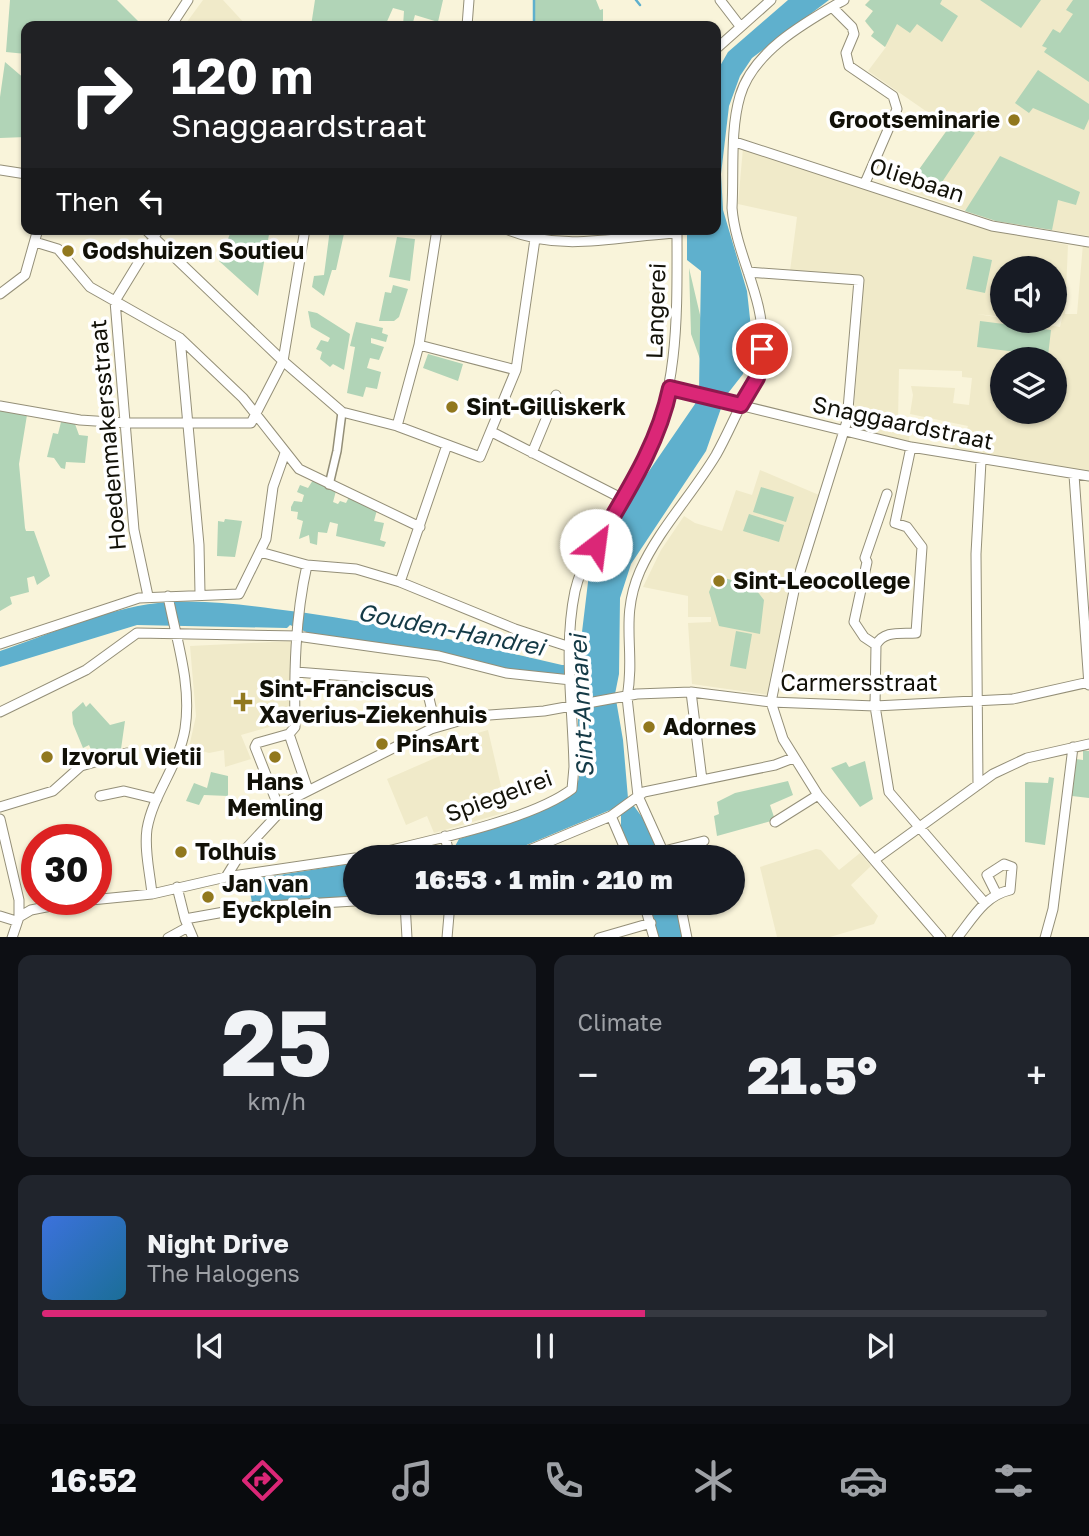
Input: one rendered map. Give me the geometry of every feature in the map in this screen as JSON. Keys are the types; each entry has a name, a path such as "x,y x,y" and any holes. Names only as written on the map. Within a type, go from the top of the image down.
{"street":[{"path":"174,21 188,0"},
{"path":"468,21 470,0"},
{"path":"720,0 740,26"},
{"path":"721,44 771,0"},
{"path":"660,845 634,799 627,697 630,683 628,605 641,570 676,511 715,456 757,378 762,349 760,312 733,226 740,143 740,94 752,69 779,44 844,0"},
{"path":"832,7 852,27 854,34 846,53 849,66 893,96 896,102 897,109 865,183"},
{"name":"Oliebaan","path":"740,143 992,226 1089,242"},
{"path":"0,170 21,173"},
{"path":"0,295 25,275 37,235"},
{"name":"Hoedenmakersstraat","path":"148,597 131,496 115,301 156,235"},
{"path":"159,235 283,361 342,412 397,426 480,457 516,370 535,239"},
{"path":"0,406 80,419 126,423 251,423 283,361 304,235"},
{"path":"397,426 419,345 436,235"},
{"path":"523,235 535,239 588,242 645,235"},
{"name":"Langerei","path":"570,680 570,621 580,575 657,431 670,388 676,315 677,235"},
{"path":"35,242 58,249 90,287 180,338 257,414 299,468 329,485 420,527"},
{"path":"748,272 859,280 850,403 844,432 794,591 771,702 793,758 818,795 938,936"},
{"path":"180,338 200,593"},
{"path":"419,345 516,370"},
{"name":"Snaggaardstraat","path":"670,388 911,447 981,461 1089,476"},
{"path":"532,453 556,395"},
{"path":"329,485 342,412"},
{"path":"492,432 623,499"},
{"path":"400,582 447,445"},
{"path":"911,447 895,523 907,527 922,547 916,633 889,634 883,636 876,645 875,706 889,792 984,902"},
{"path":"0,644 148,597 169,599 200,593 242,592 269,531 273,487 285,453"},
{"path":"978,785 976,554 981,461"},
{"path":"1074,475 1089,683"},
{"path":"876,645 864,637 854,622 866,558 887,494"},
{"path":"260,552 307,565 356,569 400,582 526,633 570,647"},
{"path":"281,813 254,747 257,743 289,734 295,727 300,633 297,611 307,565"},
{"path":"152,894 147,830 157,799 175,764 186,724 176,629 169,599"},
{"path":"0,712 75,677 137,633 176,629 300,633 439,656 506,673 570,680 572,706"},
{"path":"296,671 425,681 436,727"},
{"name":"Carmersstraat","path":"226,877 239,856 292,799 436,727 488,713 544,711 627,697 691,692 771,702 875,706 976,701 1027,697 1089,683"},
{"path":"691,692 702,780"},
{"name":"Spiegelrei","path":"409,845 511,817 561,797 572,789 572,706"},
{"path":"289,734 308,790"},
{"path":"874,860 978,785 1027,758 1089,744"},
{"path":"1045,937 1053,909 1073,747"},
{"path":"0,807 53,791 81,766 127,753"},
{"path":"541,845 614,814 645,792 775,765 793,758"},
{"path":"100,796 124,791 157,799"},
{"path":"775,822 818,795"},
{"path":"614,814 625,845"},
{"path":"0,819 19,900 12,937"},
{"path":"445,836 447,845"},
{"path":"692,845 704,841"},
{"name":"Spiegelrei","path":"226,877 343,860"},
{"path":"0,916 17,919 32,910 71,902 152,894 226,877"},
{"path":"177,887 186,923 193,937"},
{"path":"957,937 984,902 996,893"},
{"path":"167,937 186,923 252,907 343,902"},
{"path":"406,915 407,937"},
{"path":"447,937 449,915"},
{"path":"648,915 654,937"},
{"path":"682,915 687,937"},
{"path":"599,937 650,923"}],"shaded area":[{"path":"203,0 223,0 242,21 188,21"},
{"name":"Grootseminarie","path":"869,0 1089,0 1089,236 996,221 905,190 949,127 868,71 886,47 871,36 874,32 866,23 873,11 865,5"},
{"path":"743,148 992,230 1068,245 1067,268 1067,256 990,256 990,316 977,314 990,316 990,333 1067,333 1067,314 1077,314 1083,244 1089,245 1089,473 952,449 954,438 963,439 968,426 910,414 913,395 911,386 955,388 953,403 969,405 972,378 962,377 962,371 899,369 898,421 911,420 909,441 859,430 853,421 864,278 790,271 797,217 738,204"},
{"name":"Sint-Leocollege","path":"760,470 819,495 788,596 769,695 692,684 688,623 711,622 711,617 688,617 688,596 643,587 661,550 684,516 695,523 722,531 736,490 752,495"},
{"name":"Sint-Franciscus Xaverius-Ziekenhuis","path":"293,641 290,666 291,721 241,735 251,759 225,767 224,750 209,753 189,747 196,716 190,646"},
{"path":"488,730 507,812 434,833 427,816 406,825 387,779 442,755 439,744"},
{"path":"816,849 821,850 839,870 860,853 871,866 851,885 878,916 874,924 830,937 777,937 760,867"}],"green space":[{"path":"10,0 117,0 138,21 21,21 21,54 6,52"},
{"path":"315,0 443,0 438,21 415,15 413,21 403,21 404,11 393,8 387,21 312,21"},
{"path":"534,0 596,0 600,10 603,9 603,21 534,21"},
{"path":"870,0 942,0 940,4 958,16 942,42 917,24 910,33 897,24 885,47 871,36 874,32 865,21 873,11 865,5"},
{"path":"980,0 1041,0 1021,28"},
{"path":"1073,0 1089,0 1089,82 1044,52 1047,48 1042,46 1053,29 1060,33 1073,14 1066,10"},
{"path":"5,62 21,76 21,137 0,138 0,97"},
{"path":"1038,70 1089,104 1089,119 1084,130 1033,108 1029,113 1015,103"},
{"path":"955,119 975,133 936,191 910,182"},
{"path":"1000,156 1080,192 1076,205 1058,200 1052,230 996,221 965,211"},
{"path":"230,235 269,235 258,296 219,261"},
{"path":"329,235 344,235 336,270 332,270 324,296 312,287 314,276 324,275"},
{"path":"397,237 415,239 410,281 389,277"},
{"path":"973,256 990,260 985,293 966,289"},
{"path":"689,268 701,319 700,359 691,334"},
{"path":"393,285 408,289 399,317 394,321 379,321 385,292 391,293"},
{"path":"308,311 317,313 350,334 344,370 333,364 330,367 320,359 322,352 316,349 321,340 328,342 330,338 311,327"},
{"path":"980,321 990,322 990,333 1051,333 1049,347 977,347"},
{"path":"356,322 383,328 382,333 388,335 386,342 371,338 371,343 384,347 379,360 370,358 367,368 381,372 377,389 366,387 363,397 347,393 355,347 350,346"},
{"path":"428,354 463,364 458,381 423,368"},
{"path":"0,410 27,415 19,464 25,528 26,531 34,531 50,576 37,585 34,576 27,578 29,592 10,597 12,604 0,611"},
{"path":"61,422 75,424 79,435 88,436 85,463 66,462 65,469 61,468 54,458 47,457 53,433 58,434"},
{"path":"313,480 336,491 333,502 346,503 349,497 377,510 374,521 384,523 380,540 386,542 384,547 336,536 338,524 330,522 327,533 318,532 317,545 310,543 309,535 299,539 303,521 297,519 298,512 291,511 291,507 294,501 302,502 304,495 297,492 300,485 308,488"},
{"path":"761,487 794,497 786,522 753,512"},
{"path":"749,514 784,525 779,542 743,531"},
{"path":"225,519 242,521 235,557 217,556 218,521 224,522"},
{"path":"724,578 753,586 764,600 760,634 719,626 709,592 714,580"},
{"path":"736,631 752,634 746,669 730,666"},
{"path":"83,702 86,707 90,703 110,725 125,721 121,749 95,759 89,745 83,748 73,724 72,712"},
{"path":"1083,751 1089,751 1089,798 1072,796 1076,759 1083,760"},
{"path":"865,761 873,799 860,807 831,768 846,762 849,767"},
{"path":"211,772 228,776 228,796 204,795 199,805 186,801 194,783 207,788"},
{"path":"1049,777 1054,778 1045,845 1025,842 1025,782 1048,783"},
{"path":"788,781 793,795 770,805 775,820 717,836 714,816 719,814 717,802 735,793"}],"water":[{"path":"788,0 829,0 752,58 740,76 729,106 721,174 721,64 728,52"},
{"path":"721,174 723,210 747,291 751,328 748,355 743,374 725,397 706,451 631,564 620,598 619,674 615,694 623,740 628,798 645,821 655,845 628,845 621,830 621,816 615,808 527,845 456,845 459,839 524,818 571,794 577,785 580,770 578,719 587,709 578,677 539,675 311,634 290,625 287,628 137,625 0,667 0,651 78,623 138,606 187,602 246,605 347,619 562,665 578,665 589,574 636,490 695,404 699,391 701,271 687,260 687,235 721,235"},
{"path":"343,865 343,898 252,903 248,880"},
{"path":"653,915 677,915 682,937 658,937"}],"waterway":[{"path":"534,0 534,21"},
{"path":"636,0 640,5"}],"place":[{"name":"Grootseminarie","path":"1014,120"},
{"name":"Godshuizen Soutieu","path":"68,251"},
{"name":"Sint-Gilliskerk","path":"452,407"},
{"name":"Sint-Leocollege","path":"719,581"},
{"name":"Sint-Franciscus Xaverius-Ziekenhuis","path":"243,702"},
{"name":"Adornes","path":"649,727"},
{"name":"PinsArt","path":"382,744"},
{"name":"Izvorul Vietii","path":"47,757"},
{"name":"Hans Memling","path":"275,757"},
{"name":"Tolhuis","path":"181,852"},
{"name":"Jan van Eyckplein","path":"208,897"}],"route":[{"path":"596,545 642,466 666,409 670,388 741,405 757,378 762,349"}],"water label":[{"name":"Gouden-Handrei","path":"451,630"},
{"name":"Sint-Annarei","path":"582,706"}]}
